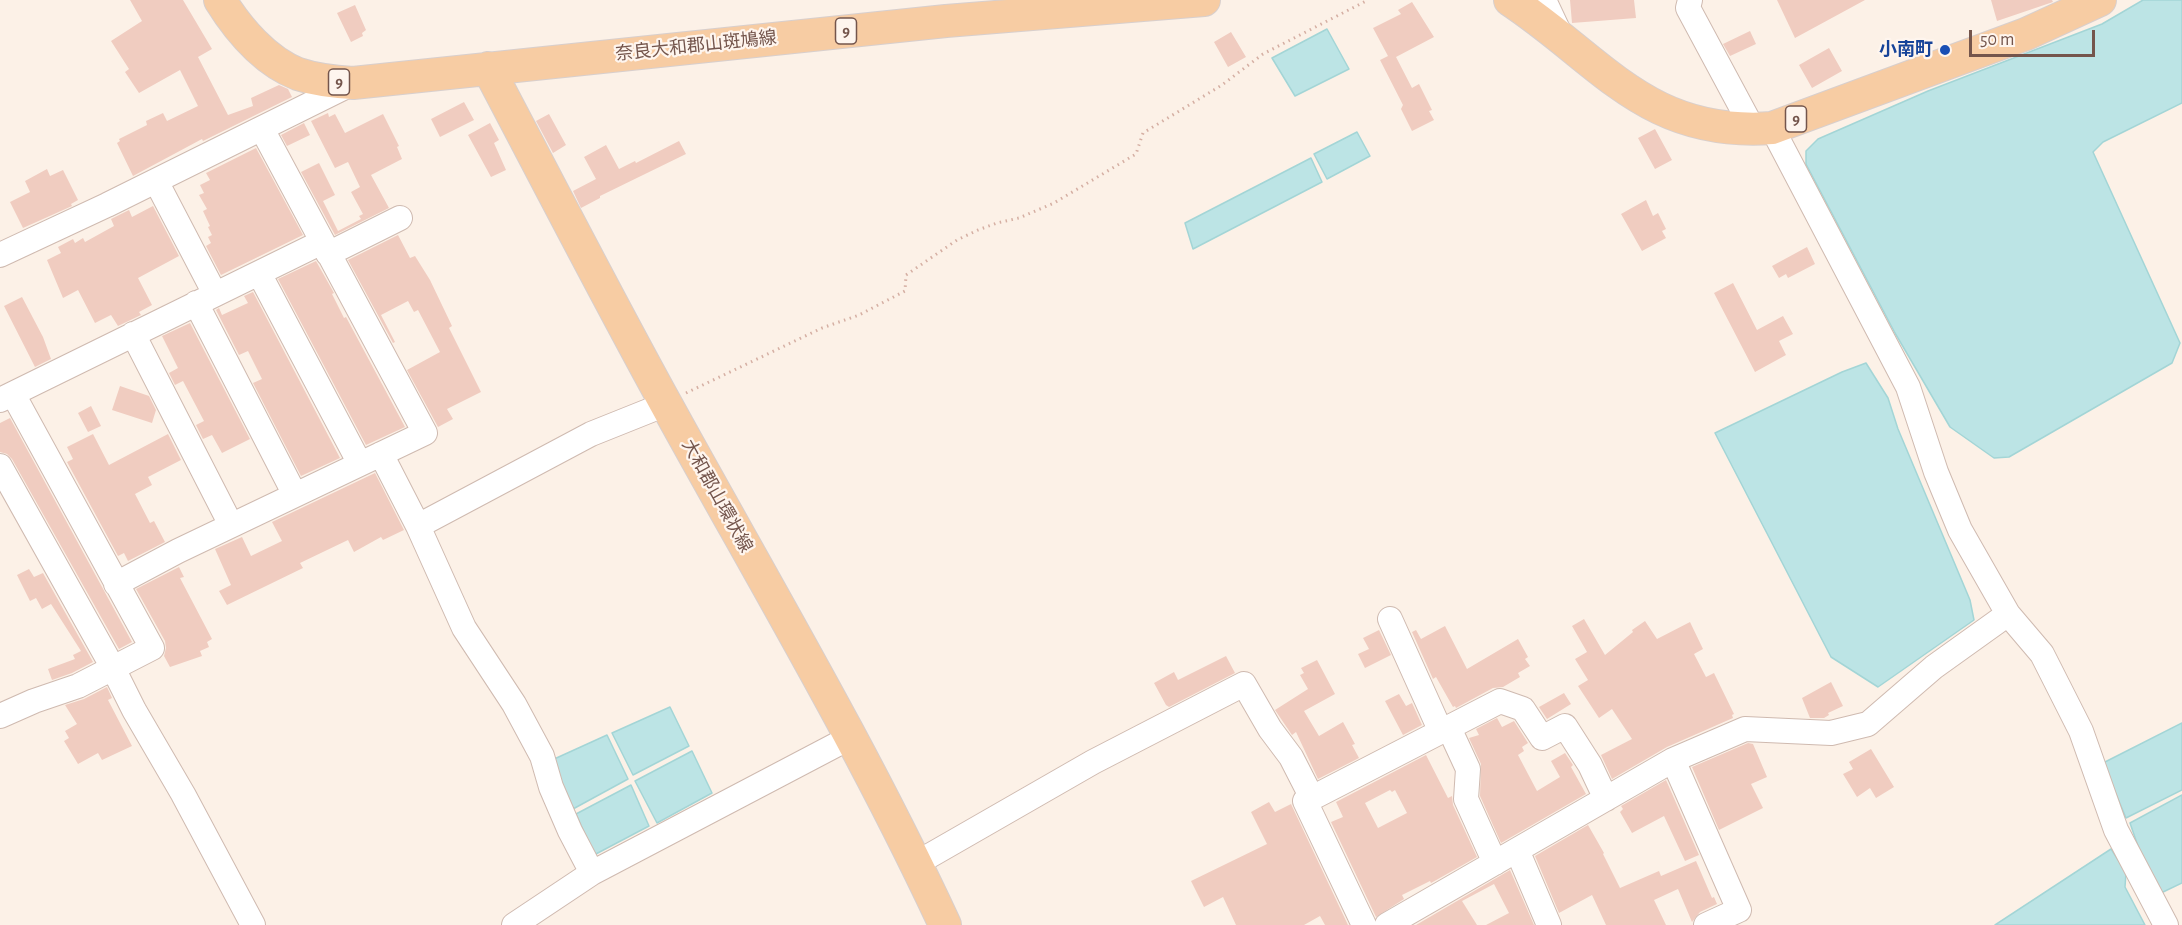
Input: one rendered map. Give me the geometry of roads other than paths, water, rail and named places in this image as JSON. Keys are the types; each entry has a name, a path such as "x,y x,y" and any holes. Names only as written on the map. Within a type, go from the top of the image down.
{"main road":[{"name":"奈良大和郡山斑鳩線","path":"220,0 256,46 286,68 298,74 326,81 353,83 946,21 1204,0"},
{"name":"9","path":"1510,0 1612,80 1647,103 1674,116 1726,128 1762,128 2026,34 2100,0"},
{"name":"大和郡山環状線","path":"488,68 666,404 851,737 917,863 945,925"}],"street":[{"path":"1544,0 1564,41"},
{"path":"1690,0 1688,8 1762,128 1908,387 1936,472 1960,530 2007,614 2042,654 2062,692 2081,731 2116,830 2166,925"},
{"path":"286,68 306,108"},
{"path":"0,255 306,108 353,83"},
{"path":"116,584 231,525 425,433 262,129"},
{"path":"156,181 206,299 295,495"},
{"path":"0,716 78,686 152,648 6,397 259,273 400,218"},
{"path":"259,273 371,459 418,526 464,628 514,704 542,756 550,787 592,873"},
{"path":"133,334 231,525"},
{"path":"418,526 591,434 666,404"},
{"path":"0,466 254,925"},
{"path":"1397,923 1517,850 1673,760 1745,729 1831,733 1868,724 1935,667 2007,614"},
{"path":"1390,619 1445,730 1468,769 1466,799 1495,863"},
{"path":"917,863 1094,762 1244,684 1270,729 1291,757 1312,798"},
{"path":"1364,925 1305,801 1500,701 1523,708 1542,738 1565,726 1590,765 1606,799"},
{"path":"514,925 592,873 851,737"},
{"path":"1673,760 1739,910 1706,925"},
{"path":"1517,850 1549,925"}],"water":[{"path":"2143,0 2182,0 2182,103 2103,142 2093,152 2180,343 2172,363 2009,457 1994,458 1950,427 1895,333 1806,164 1806,151 1818,139 1928,91 2102,24"},
{"path":"1327,29 1349,69 1295,96 1272,58"},
{"path":"1357,132 1370,156 1327,179 1314,154"},
{"path":"1311,158 1322,182 1193,249 1185,223"},
{"path":"1866,363 1888,398 1898,429 1970,600 1974,620 1878,687 1831,657 1715,433 1842,372"},
{"path":"670,707 689,746 633,775 612,733"},
{"path":"2182,723 2182,790 2126,818 2103,763"},
{"path":"607,735 628,779 573,809 552,760"},
{"path":"692,751 712,793 657,823 635,781"},
{"path":"631,785 649,826 594,855 576,814"},
{"path":"2182,795 2182,883 2161,893 2139,849 2130,823"},
{"path":"2111,849 2126,872 2125,887 2145,925 1995,925"}],"place":[{"name":"小南町","path":"1945,50"}]}
